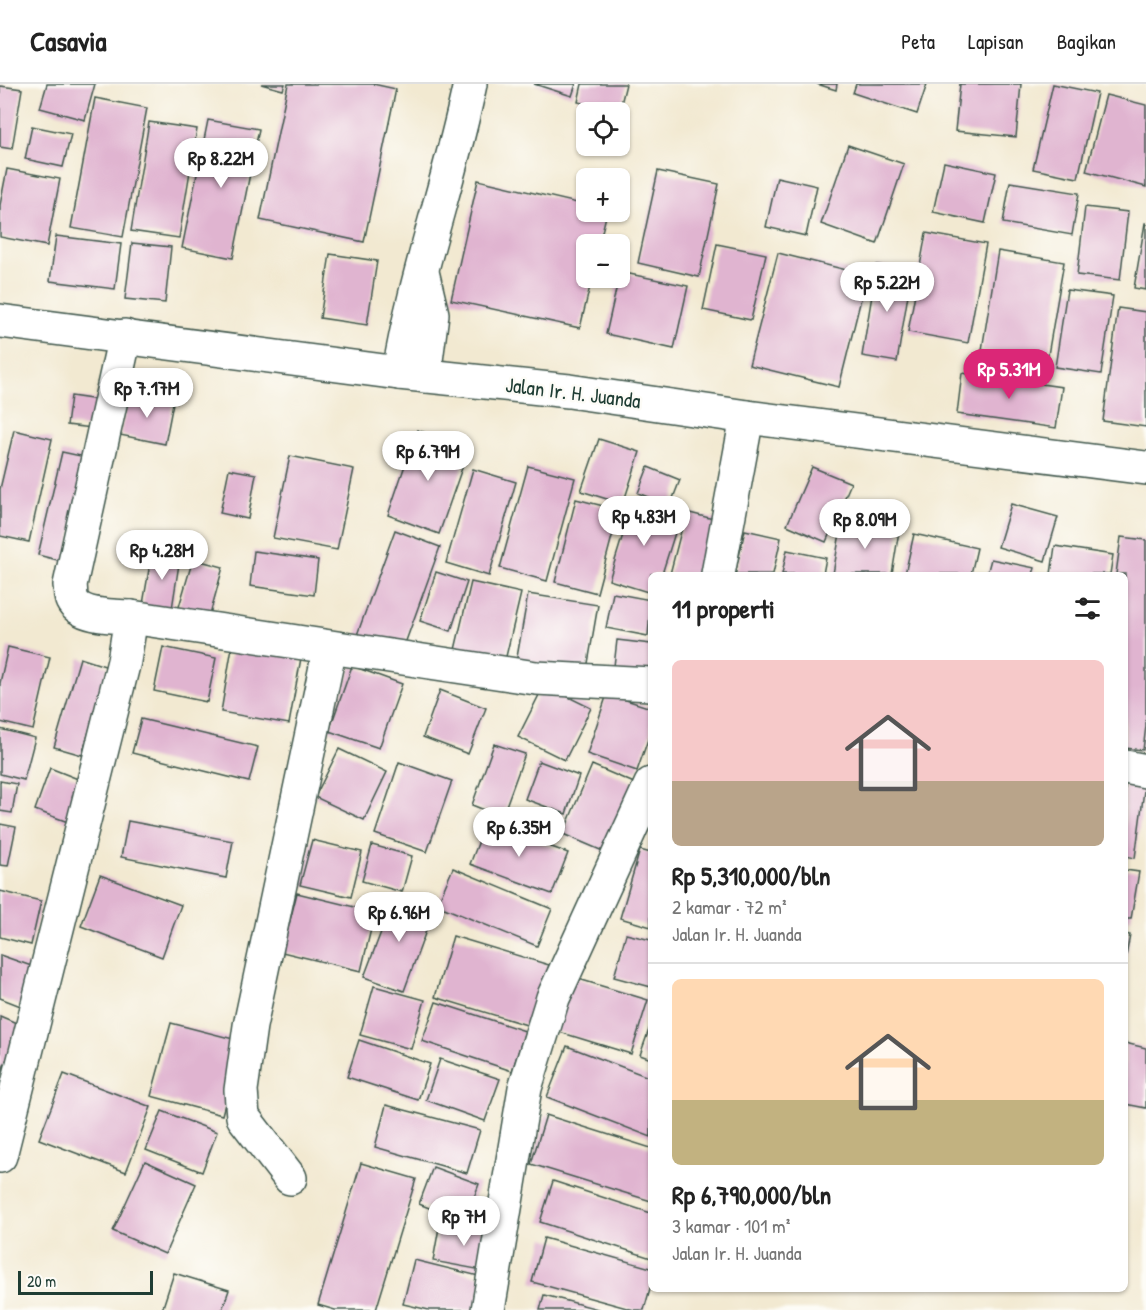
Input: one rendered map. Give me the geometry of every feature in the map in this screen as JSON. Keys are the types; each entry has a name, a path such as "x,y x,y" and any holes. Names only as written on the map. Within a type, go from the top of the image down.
{"street":[{"path":"411,374 432,314 423,274 470,84"},
{"name":"Jalan Ir. H. Juanda","path":"0,321 411,374 569,390 747,417 1146,468"},
{"path":"125,336 70,585 72,599 78,607 95,613 536,678 648,684"},
{"path":"718,572 747,417"},
{"path":"0,1156 124,661 131,617"},
{"path":"290,1178 243,1117 241,1090 250,1026 330,648"},
{"path":"1128,768 1146,771"},
{"path":"488,1310 525,1088 553,998 648,791"}],"building":[{"path":"47,84 95,84 85,120 40,108"},
{"path":"261,84 285,84 283,90"},
{"path":"288,84 373,84 396,89 364,242 260,220"},
{"path":"534,84 576,84 572,96"},
{"path":"582,84 626,84 622,102 578,102"},
{"path":"817,84 837,84 836,90"},
{"path":"856,84 927,84 917,114 853,93"},
{"path":"960,84 1021,84 1016,137 955,131"},
{"path":"1053,84 1097,93 1078,178 1033,169"},
{"path":"0,86 22,89 12,149 0,147"},
{"path":"1106,95 1146,105 1146,187 1086,171"},
{"path":"95,98 147,108 123,237 71,228"},
{"path":"208,120 259,129 233,258 182,248"},
{"path":"149,122 197,129 179,238 131,231"},
{"path":"32,126 71,134 63,167 25,159"},
{"path":"848,145 904,164 877,244 821,224"},
{"path":"944,162 996,173 985,223 933,212"},
{"path":"7,169 60,179 47,246 0,237 0,205"},
{"path":"658,171 719,184 699,277 638,263"},
{"path":"777,177 817,186 806,236 766,227"},
{"path":"478,180 576,203 576,222 604,222 602,234 576,234 576,288 590,288 580,328 451,300"},
{"path":"1010,182 1079,193 1072,235 1003,223"},
{"path":"1085,207 1128,212 1120,280 1077,275"},
{"path":"1146,223 1146,290 1134,288"},
{"path":"926,233 986,244 968,343 908,332"},
{"path":"56,236 121,244 115,289 50,281"},
{"path":"132,243 171,247 165,303 125,299"},
{"path":"717,244 766,254 751,320 703,310"},
{"path":"998,251 1064,262 1047,361 982,350"},
{"path":"778,253 867,275 839,387 749,365"},
{"path":"330,254 377,261 367,325 320,318"},
{"path":"877,265 912,270 897,362 862,356"},
{"path":"630,274 688,286 674,349 606,334 616,288 630,288"},
{"path":"1067,290 1113,296 1101,374 1055,367"},
{"path":"1118,308 1146,312 1146,427 1103,421"},
{"path":"962,373 1062,387 1056,428 957,414"},
{"path":"129,394 173,403 165,444 120,435"},
{"path":"71,396 105,401 101,429 67,425"},
{"path":"14,430 52,439 29,542 0,536 0,489"},
{"path":"417,430 469,448 439,534 388,515"},
{"path":"599,439 640,452 623,504 581,491"},
{"path":"62,452 90,458 65,562 38,555"},
{"path":"290,456 354,469 337,550 273,538"},
{"path":"528,466 575,478 547,581 500,568"},
{"path":"648,467 680,480 670,506 638,493"},
{"path":"812,467 851,483 826,542 787,525"},
{"path":"229,469 256,474 248,519 220,513"},
{"path":"473,469 516,482 489,576 446,563"},
{"path":"576,499 619,510 597,593 555,582"},
{"path":"633,502 680,517 663,572 648,572 648,592 609,580"},
{"path":"1011,504 1058,517 1045,561 998,547"},
{"path":"686,512 725,522 712,572 671,572"},
{"path":"842,521 899,531 892,572 833,572"},
{"path":"395,530 440,547 402,652 357,635"},
{"path":"745,530 781,538 773,572 735,572"},
{"path":"914,534 977,548 971,572 905,572"},
{"path":"1121,537 1146,540 1146,726 1143,750 1128,748 1128,572 1116,572"},
{"path":"153,546 181,551 171,615 142,610"},
{"path":"1055,546 1113,555 1110,572 1051,572"},
{"path":"787,550 826,558 823,572 782,572"},
{"path":"254,551 318,560 314,595 250,586"},
{"path":"193,559 223,567 207,625 176,617"},
{"path":"991,559 1035,568 1034,572 988,572"},
{"path":"436,572 467,582 451,631 420,621"},
{"path":"471,582 521,593 504,665 454,654"},
{"path":"613,593 648,599 648,636 606,628"},
{"path":"528,594 598,605 586,675 516,663"},
{"path":"617,640 648,644 648,679 613,675"},
{"path":"8,647 50,657 33,730 0,722 0,683"},
{"path":"163,647 216,658 207,702 154,691"},
{"path":"232,647 301,658 289,724 221,712"},
{"path":"80,658 108,667 82,755 54,747"},
{"path":"352,666 402,684 379,748 329,731"},
{"path":"544,685 591,708 565,760 518,737"},
{"path":"440,690 486,708 468,754 423,737"},
{"path":"607,694 648,707 648,740 637,771 587,754"},
{"path":"141,719 258,747 249,782 132,753"},
{"path":"0,729 35,738 24,780 0,774"},
{"path":"494,744 525,754 502,817 472,805"},
{"path":"339,749 387,772 364,820 315,797"},
{"path":"539,761 579,776 566,814 525,799"},
{"path":"399,762 452,781 427,852 375,834"},
{"path":"592,765 634,783 605,852 563,834"},
{"path":"50,768 83,781 68,822 35,810"},
{"path":"1128,780 1145,783 1135,858 1128,857"},
{"path":"0,781 17,784 12,813 0,811"},
{"path":"128,821 233,841 226,878 121,857"},
{"path":"486,823 568,853 552,894 470,864"},
{"path":"0,824 16,827 8,866 0,865"},
{"path":"312,840 362,852 351,897 300,885"},
{"path":"372,845 412,856 402,892 362,881"},
{"path":"640,850 648,852 648,926 620,918"},
{"path":"453,868 552,909 537,946 437,905"},
{"path":"1128,870 1139,872 1131,919 1128,919"},
{"path":"100,875 181,905 162,957 81,926"},
{"path":"0,891 41,901 31,945 0,937"},
{"path":"297,893 375,912 361,971 282,952"},
{"path":"395,895 434,909 404,991 364,977"},
{"path":"626,934 648,939 648,986 614,977"},
{"path":"453,936 549,965 530,1026 435,997"},
{"path":"0,955 37,968 23,1007 0,998"},
{"path":"572,977 648,1000 631,1054 556,1031"},
{"path":"374,986 425,1000 411,1049 360,1035"},
{"path":"436,1002 525,1031 512,1071 422,1041"},
{"path":"0,1016 21,1025 0,1075"},
{"path":"171,1023 241,1041 222,1115 151,1096"},
{"path":"648,1032 648,1058 640,1055"},
{"path":"359,1040 430,1064 418,1100 347,1077"},
{"path":"1128,1044 1146,1048 1146,1108 1128,1105"},
{"path":"567,1046 648,1077 648,1136 547,1097"},
{"path":"440,1059 500,1079 485,1121 426,1100"},
{"path":"64,1074 151,1107 126,1172 39,1139"},
{"path":"386,1105 480,1130 467,1173 375,1147"},
{"path":"162,1111 217,1132 202,1172 146,1150"},
{"path":"546,1115 648,1147 648,1200 531,1164"},
{"path":"145,1161 196,1184 165,1254 113,1231"},
{"path":"361,1163 416,1179 376,1310 335,1310 318,1305"},
{"path":"433,1167 479,1184 465,1222 419,1204"},
{"path":"553,1181 648,1212 648,1257 540,1222"},
{"path":"440,1222 495,1233 487,1271 433,1261"},
{"path":"544,1238 648,1267 649,1292 644,1310 634,1310 532,1282"},
{"path":"414,1260 491,1279 483,1310 429,1310 403,1304"},
{"path":"174,1273 229,1290 222,1310 162,1310"},
{"path":"544,1295 598,1309 598,1310 540,1310"}]}
